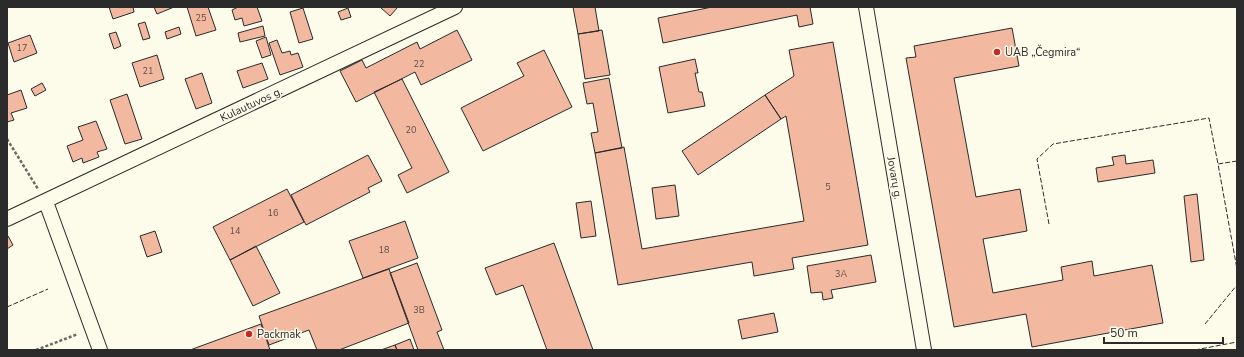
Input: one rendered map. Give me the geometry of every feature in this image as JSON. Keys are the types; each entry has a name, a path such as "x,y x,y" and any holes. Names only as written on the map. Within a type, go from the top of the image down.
{"street":[{"name":"Kulautuvos g.","path":"7,219 46,202 455,7"},
{"name":"Jovarų g.","path":"866,7 924,350"},
{"path":"46,202 100,350"}],"path":[{"path":"7,139 46,202"},
{"path":"36,350 92,328"}],"building":[{"path":"109,7 133,7 134,12 113,19"},
{"path":"154,7 174,7 157,14"},
{"path":"187,7 208,7 216,30 196,36"},
{"path":"238,7 257,7 262,21 244,26 242,18 235,20 232,10"},
{"path":"380,7 398,7 390,16"},
{"path":"573,7 595,7 599,31 578,34"},
{"path":"712,7 810,7 813,24 799,27 797,15 663,43 658,18"},
{"path":"303,8 313,39 299,43 290,12"},
{"path":"348,8 351,17 341,20 338,12"},
{"path":"145,22 150,38 143,40 138,24"},
{"path":"263,26 265,36 240,42 238,33"},
{"path":"179,27 181,34 167,39 165,32"},
{"path":"1012,28 1019,66 954,78 976,197 1020,189 1027,231 983,239 993,293 1063,280 1061,267 1092,261 1094,276 1152,265 1163,323 1032,347 1026,314 954,327 906,58 916,57 914,46"},
{"path":"457,30 472,60 421,85 415,72 356,102 340,71 362,60 366,68 417,42 420,49"},
{"path":"602,30 610,75 585,79 578,34"},
{"path":"116,32 121,46 114,49 109,34"},
{"path":"30,35 37,53 14,62 8,43"},
{"path":"266,37 271,55 262,58 256,41"},
{"path":"277,40 282,53 290,51 291,55 298,53 303,67 280,75 269,43"},
{"path":"833,42 868,245 792,258 794,269 754,276 752,262 618,285 595,153 624,147 642,249 804,221 786,116 781,119 765,95 794,76 789,50"},
{"path":"544,50 572,107 483,151 461,108 524,76 517,63"},
{"path":"157,55 164,79 140,87 132,63"},
{"path":"695,59 698,73 695,73 699,92 702,92 705,106 668,113 659,67"},
{"path":"262,63 268,79 243,88 237,71"},
{"path":"202,73 212,103 196,109 185,79"},
{"path":"609,78 622,148 595,153 591,133 598,132 593,103 587,104 583,83"},
{"path":"402,79 449,172 407,193 398,175 412,168 374,92"},
{"path":"42,83 46,90 35,96 31,89"},
{"path":"21,90 27,108 11,113 14,120 7,122 7,95"},
{"path":"127,94 142,139 125,144 110,100"},
{"path":"765,95 781,119 698,175 682,151"},
{"path":"96,121 107,149 97,152 99,157 83,163 82,158 73,162 67,146 83,140 78,127"},
{"path":"368,155 382,181 368,188 370,192 306,225 291,195"},
{"path":"1125,155 1126,164 1153,160 1155,173 1098,182 1096,168 1114,165 1112,157"},
{"path":"675,185 679,216 656,219 652,188"},
{"path":"287,189 304,222 230,260 213,227"},
{"path":"1197,194 1204,260 1191,262 1184,196"},
{"path":"591,201 596,236 581,238 576,203"},
{"path":"405,221 418,258 363,278 349,241"},
{"path":"155,231 162,252 147,257 140,236"},
{"path":"8,236 13,245 7,249 7,237"},
{"path":"554,243 593,350 547,350 523,285 496,295 485,268"},
{"path":"256,246 280,293 253,306 230,260"},
{"path":"871,255 876,282 831,290 833,298 823,300 822,292 811,293 807,266"},
{"path":"417,263 442,330 437,332 444,350 418,350 390,273"},
{"path":"389,269 409,323 339,350 317,350 309,330 269,345 259,316"},
{"path":"774,313 778,332 742,339 738,320"},
{"name":"Packmak","path":"261,324 270,350 190,350"},
{"path":"410,339 414,350 397,350 395,345"},
{"path":"395,345 397,350 381,350"}],"fence":[{"path":"1049,224 1037,159 1053,144 1209,118 1218,164"},
{"path":"1237,161 1218,164 1237,269"},
{"path":"1205,324 1237,285"},
{"path":"7,307 48,289"},
{"path":"1195,350 1237,342"}],"place":[{"name":"UAB „Čegmira“","path":"997,52"},
{"name":"Packmak","path":"249,334"}]}
